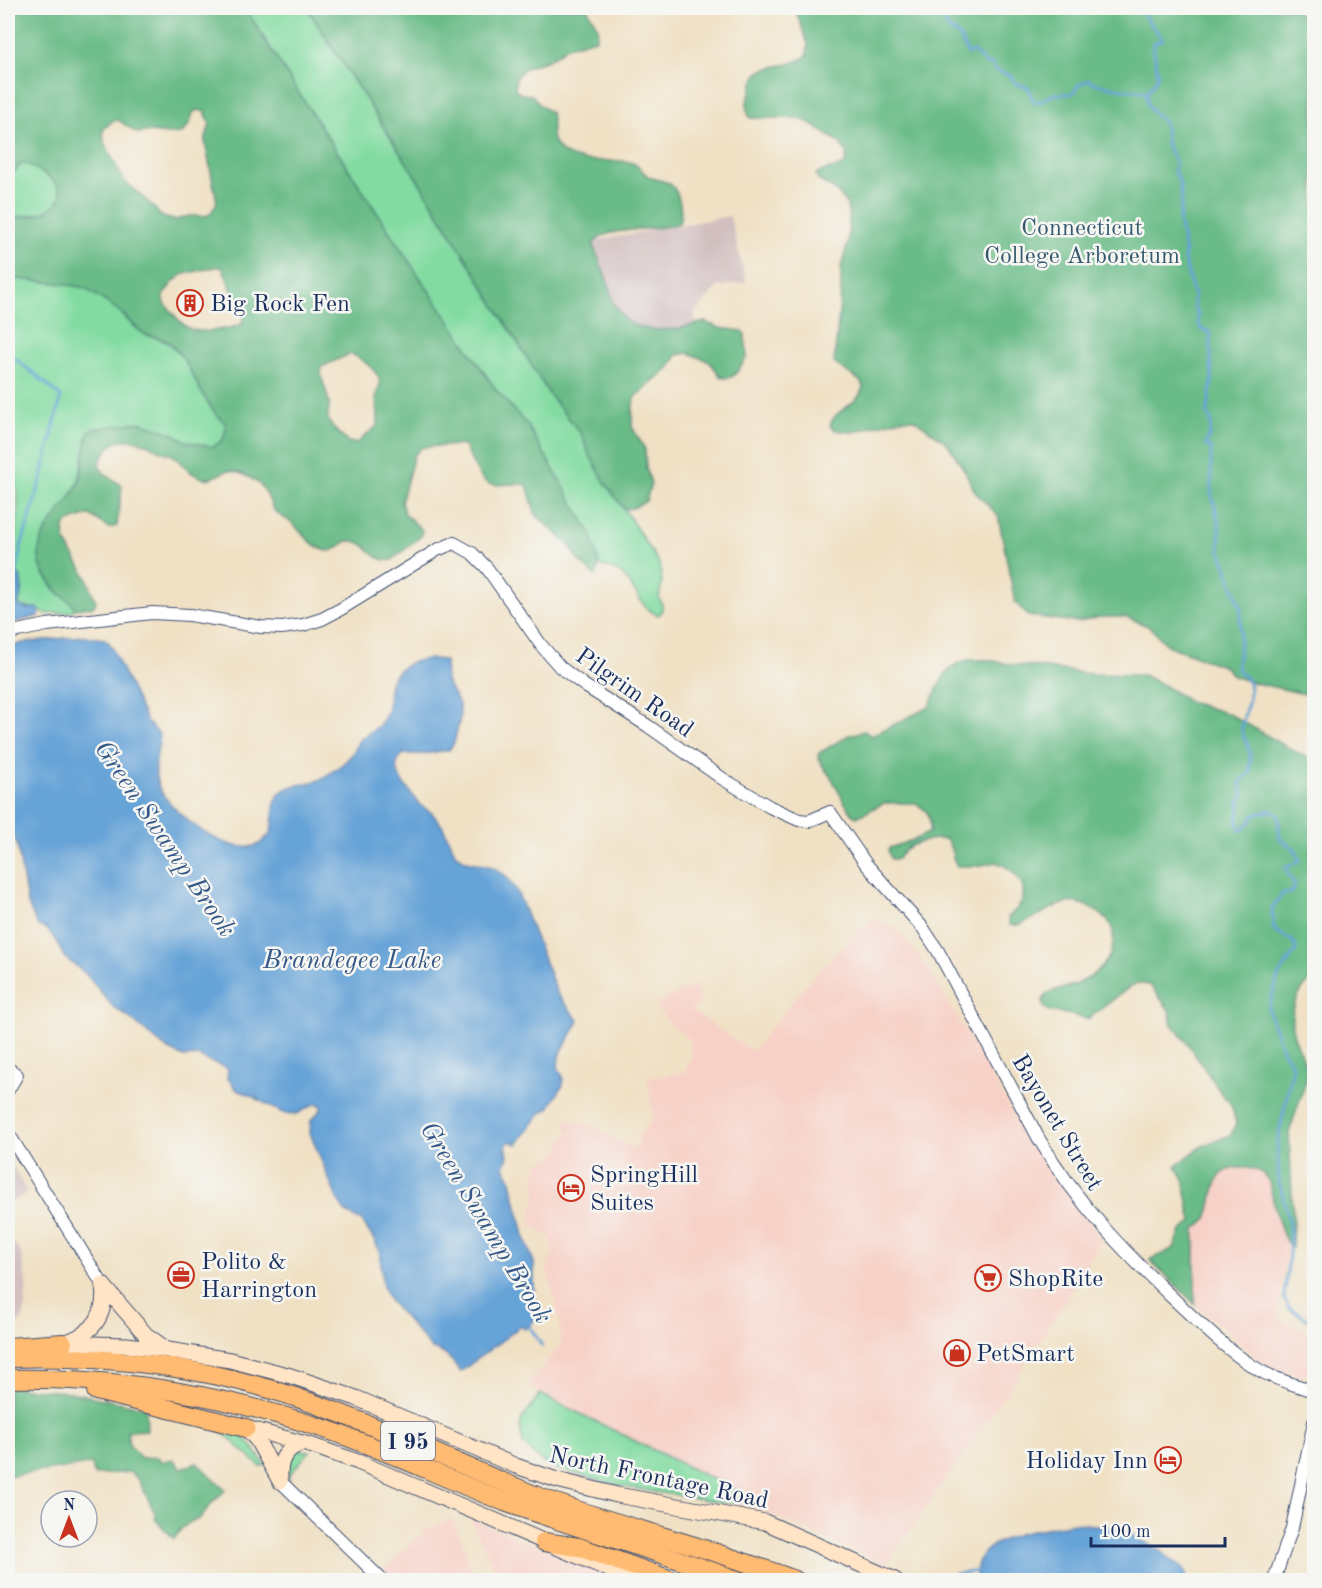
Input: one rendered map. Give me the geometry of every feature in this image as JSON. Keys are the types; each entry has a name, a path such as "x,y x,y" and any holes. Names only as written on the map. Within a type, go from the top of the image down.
{"highway":[{"path":"8,1347 63,1344"},
{"name":"I 95","path":"8,1358 92,1359 144,1364 204,1373 268,1389 354,1419 565,1506 704,1549 795,1581"},
{"name":"I 95","path":"8,1379 110,1383 168,1390 280,1415 355,1440 539,1514 737,1581"},
{"path":"51,1379 246,1428"},
{"path":"544,1542 579,1547 671,1581"}],"main road":[{"path":"63,1344 88,1332 97,1323 103,1307 103,1285"},
{"path":"103,1285 146,1335 168,1350"},
{"name":"North Frontage Road","path":"63,1344 127,1345 168,1350 261,1368 339,1392 516,1466 557,1480 618,1495 765,1522 895,1581"},
{"path":"246,1428 302,1443 358,1462 634,1581"},
{"path":"246,1428 257,1440 280,1481"},
{"path":"280,1481 282,1458 291,1448 302,1443"}],"street":[{"name":"Pilgrim Road","path":"8,633 47,625 152,613 190,615 261,627 282,628 303,625 322,619 341,609 437,550 454,543 472,554 487,568 541,645 560,667 585,686 648,726 723,779 770,807 799,820 809,821 830,812"},
{"name":"Bayonet Street","path":"830,812 866,864 928,936 1056,1167 1088,1211 1117,1244 1151,1277 1241,1358 1275,1377 1314,1391"},
{"path":"8,1068 16,1075 8,1090"},
{"path":"8,1133 103,1285"},
{"path":"1274,1581 1292,1528 1314,1422"},
{"path":"280,1481 382,1581"}],"shaded area":[{"path":"730,216 746,282 717,287 694,314 696,324 652,331 621,320 606,293 593,241"},
{"path":"873,918 896,928 929,970 1019,1123 1103,1239 1021,1372 886,1565 764,1512 725,1503 738,1503 751,1498 526,1386 560,1346 560,1323 547,1270 552,1258 551,1238 530,1224 536,1195 535,1174 538,1163 555,1155 569,1131 565,1127 567,1119 588,1124 631,1147 639,1146 639,1137 653,1118 647,1078 684,1072 692,1057 690,1041 654,1005 696,984 700,1002 691,1010 752,1051 814,975"},
{"path":"8,1157 27,1193 8,1203"},
{"path":"1243,1168 1261,1172 1269,1182 1287,1248 1278,1317 1303,1331 1314,1334 1314,1373 1311,1378 1275,1370 1265,1365 1195,1304 1195,1228 1200,1227 1207,1216 1219,1175 1230,1169"},
{"path":"8,1234 21,1253 27,1284 24,1316 16,1326 8,1330"},
{"path":"469,1517 620,1580 501,1580"},
{"path":"449,1519 453,1521 467,1553 473,1580 391,1580 381,1571 426,1530"}],"green space":[{"path":"8,8 245,8 406,257 496,390 528,426 592,536 598,563 595,576 580,562 570,546 536,515 527,485 494,485 485,482 465,447 460,445 422,447 414,455 401,503 405,514 422,530 421,536 392,560 385,560 359,542 348,541 329,551 316,546 293,524 276,512 264,489 251,478 228,471 211,478 203,478 190,471 172,455 138,441 122,440 109,447 99,465 106,475 122,486 117,526 109,528 90,515 64,526 65,541 87,578 96,602 93,607 75,609 47,577 41,567 39,555 44,534 80,481 88,433 93,429 140,422 174,434 185,441 213,447 223,440 226,429 225,423 205,398 183,358 170,343 141,332 118,310 85,288 8,278 8,218 40,214 53,207 59,200 60,193 52,179 25,163 21,163 8,181","holes":["199,110 205,112 210,123 205,142 217,202 211,213 206,216 188,216 176,220 165,218 124,181 104,142 103,130 112,121 118,120 137,133 182,133 190,124 193,112","221,267 243,317 243,323 231,328 207,331 193,330 183,324 166,305 164,294 173,282 184,274","350,354 368,365 377,374 380,385 376,397 378,425 357,443 348,442 329,421 329,405 321,367"]},
{"path":"245,8 307,8 423,188 549,394 582,435 588,452 606,484 659,563 662,581 659,598 662,610 659,615 641,602 619,572 600,566 592,536 528,426 496,390 406,257"},
{"path":"307,8 587,8 598,28 596,39 567,47 548,60 525,68 516,77 515,89 520,94 532,95 551,113 553,140 565,154 583,160 633,163 648,176 670,184 676,192 681,208 679,223 658,228 619,231 599,238 593,245 609,285 613,303 624,318 633,325 652,330 676,329 705,322 720,328 745,333 746,357 733,376 721,377 710,362 689,353 677,355 668,370 636,397 633,403 632,427 645,449 646,468 651,483 646,501 633,508 624,509 606,484 588,452 582,435 549,394 423,188"},
{"name":"Connecticut College Arboretum","path":"795,8 1294,8 1306,21 1314,23 1314,696 1233,676 1225,667 1167,645 1150,627 1126,617 1100,617 1078,622 1028,616 1015,602 998,515 975,492 948,444 914,419 901,419 853,432 835,430 830,426 836,415 857,398 863,386 860,381 834,363 841,293 841,267 848,242 847,205 835,190 818,180 816,174 845,164 847,153 839,142 806,121 794,118 750,118 747,107 755,77 759,73 794,62 807,55 808,44"},
{"path":"21,163 35,167 50,178 60,191 61,198 58,204 47,211 8,218 8,181"},
{"path":"8,278 85,288 118,310 146,335 170,344 183,358 215,413 225,422 223,440 213,447 185,441 174,434 134,422 117,427 93,429 88,433 79,481 67,503 44,574 57,592 73,603 75,609 71,612 45,614 36,608 20,607 18,603 22,591 20,576 8,574 8,547 15,538 18,510 15,483 8,466"},
{"path":"989,660 1091,674 1143,675 1190,702 1229,714 1314,762 1314,977 1298,996 1292,1019 1294,1036 1303,1058 1307,1078 1289,1133 1293,1215 1292,1248 1284,1237 1269,1182 1265,1176 1257,1170 1247,1168 1231,1169 1222,1174 1216,1182 1209,1213 1204,1222 1195,1228 1195,1304 1150,1260 1174,1248 1181,1231 1192,1222 1183,1177 1176,1166 1202,1146 1231,1135 1236,1123 1231,1104 1171,1023 1170,1011 1150,985 1137,983 1088,1019 1053,1012 1045,1008 1043,1000 1046,994 1083,981 1105,963 1112,951 1113,939 1113,930 1107,920 1088,906 1070,902 1021,924 1010,925 1008,918 1020,905 1023,896 1023,889 1018,878 1008,868 996,862 977,866 957,866 945,839 918,843 903,852 898,859 891,859 889,848 930,832 927,812 916,803 884,803 857,817 854,816 819,758 818,754 849,735 865,731 871,736 929,707 947,672 960,662"},
{"path":"8,1389 70,1392 146,1408 147,1430 127,1431 129,1445 141,1458 158,1457 161,1462 173,1459 181,1468 197,1463 225,1490 199,1519 181,1529 174,1539 155,1519 156,1515 138,1479 130,1472 94,1475 92,1464 8,1476"},
{"path":"540,1394 751,1498 738,1503 725,1503 624,1487 555,1468 540,1460 523,1444 520,1426 522,1419"},
{"path":"214,1427 233,1432 245,1439 265,1465 261,1467"},
{"path":"296,1450 310,1451 289,1475 289,1480 285,1468"}],"water":[{"path":"8,574 20,576 22,591 18,605 27,609 37,608 40,612 39,616 8,624"},
{"name":"Brandegee Lake","path":"82,636 105,639 110,644 147,722 160,735 156,770 157,782 162,793 184,817 214,838 245,847 259,844 271,833 274,807 280,793 288,788 315,782 333,771 351,755 360,740 376,728 387,711 389,688 396,673 419,660 445,661 446,681 459,704 460,718 454,743 449,750 404,754 399,758 396,767 401,780 420,805 432,813 443,827 455,853 466,861 493,867 506,876 517,891 558,995 579,1021 559,1056 558,1067 563,1077 563,1085 549,1108 541,1113 517,1144 509,1141 506,1146 508,1156 504,1167 510,1177 524,1235 534,1263 534,1321 525,1329 521,1326 460,1372 448,1357 432,1349 389,1300 383,1287 380,1254 376,1243 362,1221 346,1213 338,1201 310,1133 311,1120 322,1106 316,1103 297,1114 283,1113 237,1090 227,1077 228,1069 221,1065 199,1056 184,1057 167,1049 114,1008 85,973 64,957 57,942 47,929 38,926 27,902 17,844 8,825 8,648 22,643"},
{"path":"1075,1523 1120,1528 1159,1550 1184,1570 1188,1580 977,1580 977,1565 984,1553 996,1544 1028,1531"}],"waterway":[{"path":"899,8 904,10 907,8"},
{"path":"914,8 936,15 945,22 947,27 960,37 967,53 974,52 986,64 992,64 994,69 1010,75 1015,83 1029,88 1032,100 1038,102 1055,94 1071,94 1078,85 1088,80 1107,86 1144,91 1147,96"},
{"path":"1144,8 1145,17 1163,39 1153,43 1157,76 1148,91 1147,100 1149,108 1164,123 1167,146 1175,160 1174,171 1179,180 1182,202 1179,220 1184,259 1194,296 1198,323 1203,331 1207,330 1210,333 1212,381 1207,413 1211,420 1210,435 1205,445 1211,448 1211,492 1219,523 1220,549 1241,608 1237,666 1247,679 1250,688 1242,731 1250,752 1250,772 1240,785 1244,793 1239,803 1240,811 1237,818 1240,831 1254,815 1271,810 1278,814 1280,839 1294,848 1300,860 1285,868 1295,885 1291,893 1282,894 1272,908 1274,930 1294,942 1296,950 1278,977 1268,1009 1283,1051 1293,1067 1277,1143 1279,1181 1290,1235 1284,1298 1289,1308 1314,1323"},
{"name":"Green Swamp Brook","path":"8,353 61,397 41,480 21,547 16,575"},
{"name":"Green Swamp Brook","path":"528,1324 542,1346"},
{"name":"Green Swamp Brook","path":"955,1574 980,1571"}],"place":[{"name":"Big Rock Fen","path":"190,303"},
{"name":"SpringHill Suites","path":"571,1188"},
{"name":"Polito & Harrington","path":"181,1275"},
{"name":"ShopRite","path":"988,1278"},
{"name":"PetSmart","path":"957,1353"},
{"name":"Holiday Inn","path":"1168,1460"}]}
